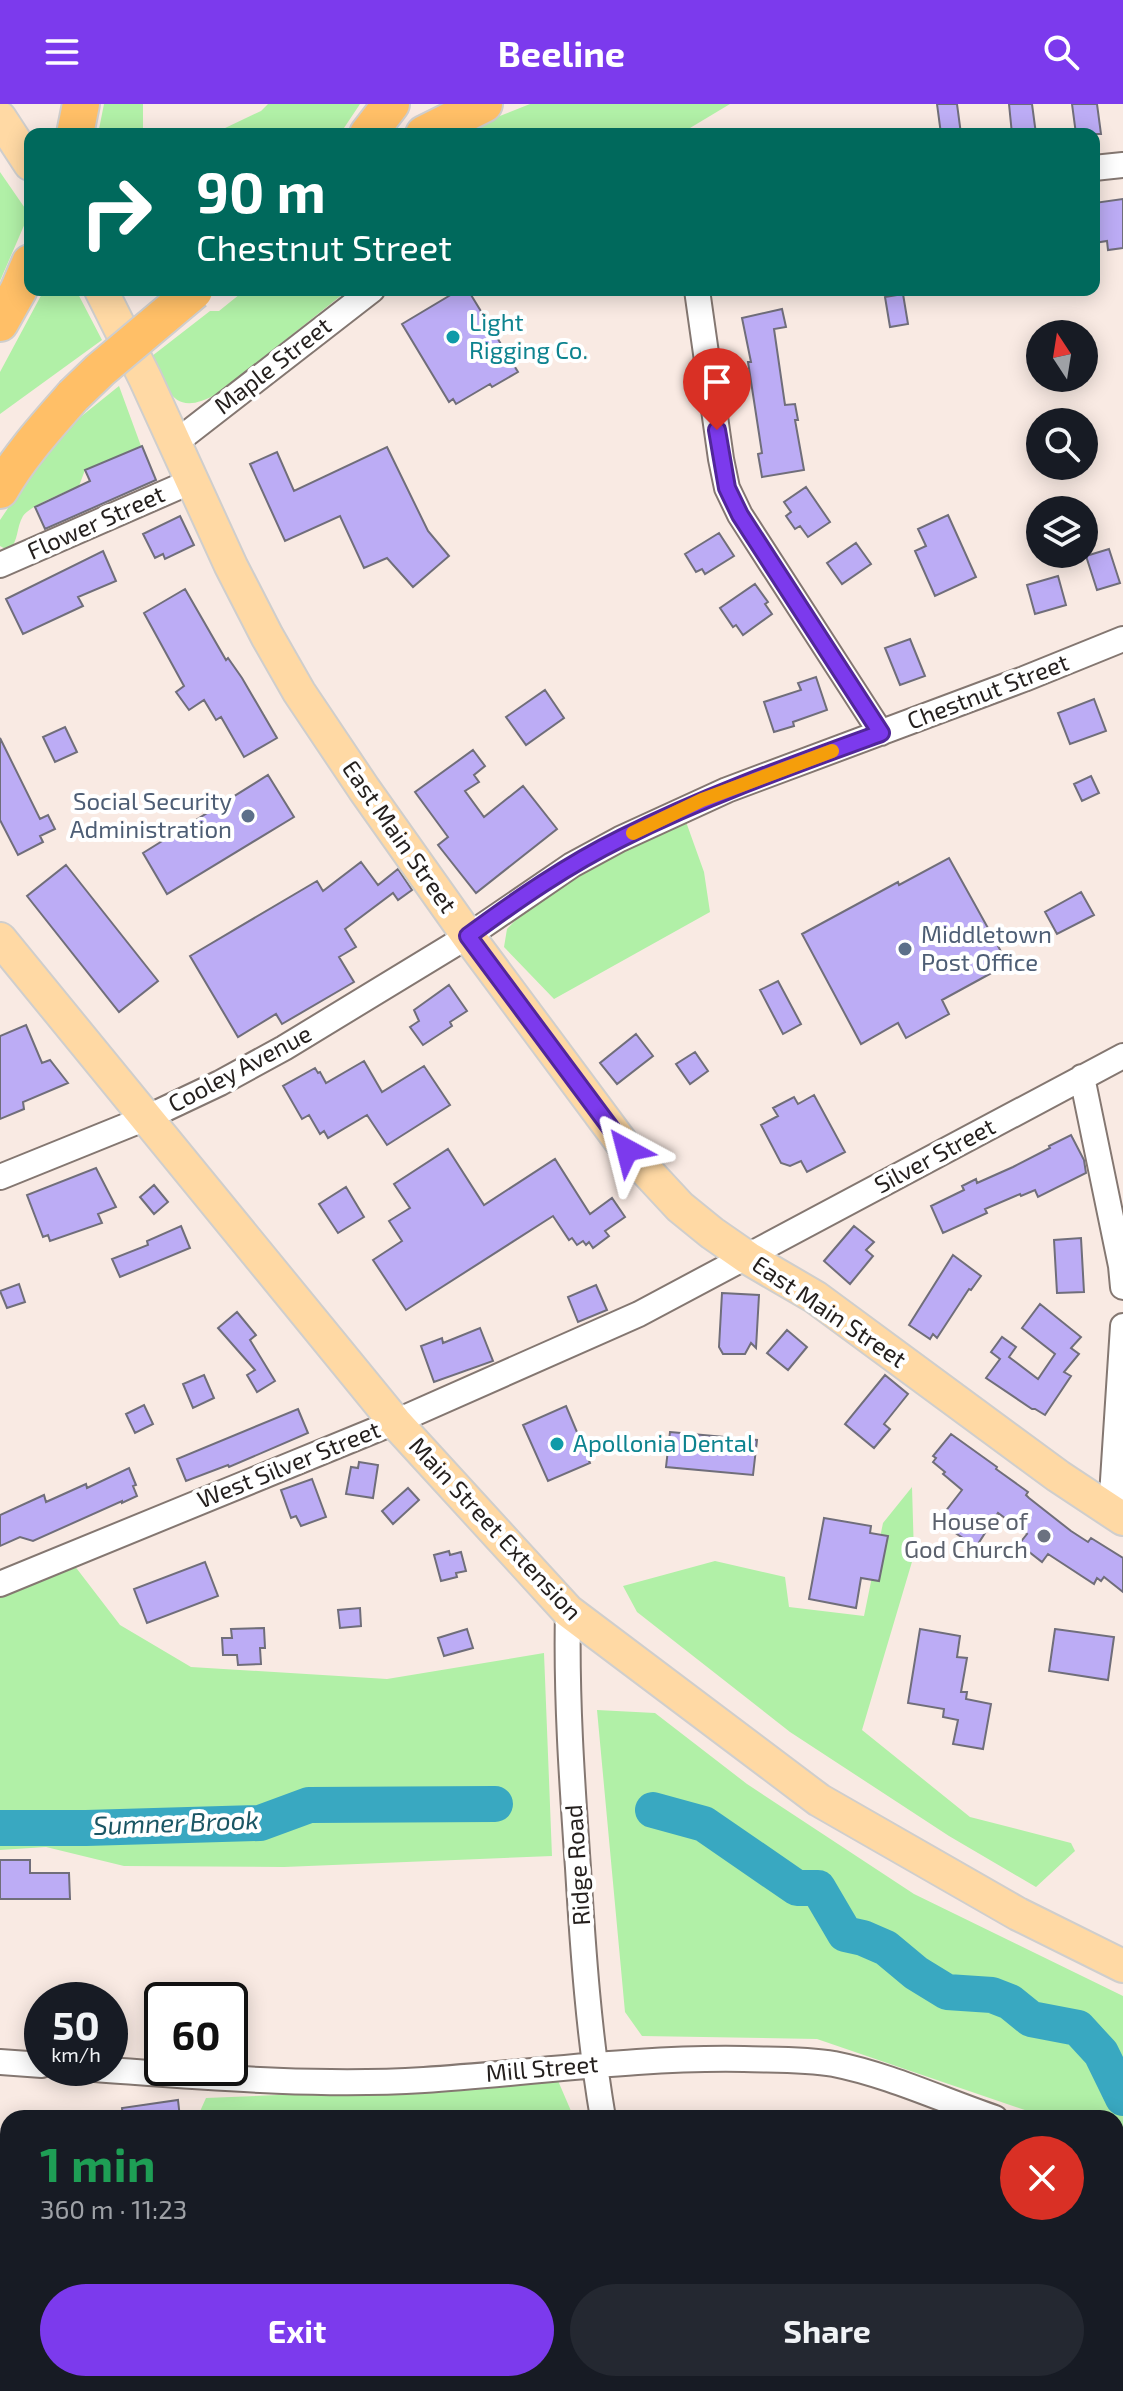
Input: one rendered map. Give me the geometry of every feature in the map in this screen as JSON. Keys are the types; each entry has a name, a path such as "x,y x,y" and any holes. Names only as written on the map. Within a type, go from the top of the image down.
{"highway":[{"path":"373,128 391,104"},
{"path":"436,128 484,104"},
{"path":"0,323 24,277"},
{"path":"0,442 100,370 187,296"},
{"path":"0,490 71,390"}],"main road":[{"path":"0,118 24,155"},
{"name":"East Main Street","path":"104,296 238,580 299,692 468,936 627,1150 680,1207 748,1258 815,1297 1058,1476 1117,1515"},
{"name":"Main Street Extension","path":"0,939 395,1422 568,1611 819,1800 1018,1914 1123,1966"}],"street":[{"path":"1100,167 1123,165"},
{"name":"Maple Street","path":"175,443 364,296"},
{"path":"698,296 727,488 740,515 881,733"},
{"name":"Flower Street","path":"0,565 192,481"},
{"name":"Chestnut Street","path":"468,936 526,895 620,839 714,795 1123,639"},
{"name":"Cooley Avenue","path":"0,1177 146,1118 220,1083 284,1048 468,936"},
{"name":"Silver Street","path":"748,1258 1123,1056"},
{"path":"1082,1077 1123,1287"},
{"name":"West Silver Street","path":"0,1584 395,1422 614,1326 748,1258"},
{"path":"1117,1515 1123,1326"},
{"name":"Ridge Road","path":"568,1611 569,1737 580,1906 602,2110"},
{"name":"Mill Street","path":"128,2071 245,2080 337,2082 424,2080 692,2058 800,2060 834,2064 868,2073 972,2110"},
{"path":"0,2062 24,2064"}],"green space":[{"path":"104,104 143,104 143,128 99,128"},
{"path":"268,104 360,104 344,128 225,128 261,111"},
{"path":"530,104 730,104 690,128 469,128"},
{"path":"0,172 24,207 24,226 0,281"},
{"path":"41,296 79,296 102,340 0,414 0,372"},
{"path":"238,296 340,296 219,393 192,403 183,402 169,391 152,356 210,311 219,311"},
{"path":"119,386 141,446 85,470 79,486 41,503 23,516 9,551 0,546 0,520 43,456 73,423"},
{"path":"685,819 704,872 710,912 554,999 504,947 507,929 523,912 612,855"},
{"path":"912,1487 914,1555 862,1730 970,1817 1071,1843 1075,1851 1036,1887 949,1836 790,1732 637,1612 623,1586 715,1561 785,1577 789,1607 864,1616 883,1523"},
{"path":"74,1565 120,1625 191,1667 387,1679 544,1653 552,1856 284,1867 124,1866 46,1847 0,1850 0,1596"},
{"path":"597,1710 655,1713 747,1784 914,1894 1123,1996 1123,2110 1025,2110 817,2039 642,2036 625,2012"},
{"path":"556,2076 571,2110 201,2110 206,2098 396,2090"}],"building":[{"path":"937,104 957,104 960,128 940,128"},
{"path":"1009,104 1032,104 1035,128 1011,128"},
{"path":"1072,104 1097,104 1101,134 1100,128 1075,128"},
{"path":"1123,199 1123,248 1108,250 1107,241 1100,242 1100,202"},
{"name":"Light Rigging Co.","path":"449,296 472,296 518,372 456,404 453,399 449,402 402,324"},
{"path":"903,296 908,324 890,327 885,297"},
{"path":"782,309 786,327 774,329 785,405 795,404 804,470 762,477 758,454 762,453 748,362 751,362 742,318"},
{"path":"142,446 156,480 45,529 35,507 90,481 85,470"},
{"path":"387,447 428,531 449,556 413,587 387,558 364,568 340,516 285,541 250,464 277,452 294,491"},
{"path":"806,487 830,522 808,537 800,526 795,529 786,516 791,512 784,502"},
{"path":"948,515 976,577 935,596 915,551 926,546 918,529"},
{"path":"180,516 194,545 165,559 163,554 155,558 143,534"},
{"path":"719,533 734,556 705,574 702,569 696,572 685,554"},
{"path":"856,543 871,564 842,584 827,563"},
{"path":"1109,549 1120,583 1097,590 1090,568 1098,568 1098,552"},
{"path":"103,551 116,581 78,597 83,606 23,634 6,599"},
{"path":"1058,576 1066,605 1035,614 1027,585"},
{"path":"755,584 768,602 765,604 772,614 743,635 736,625 733,627 720,608"},
{"path":"185,589 226,660 228,658 242,678 277,738 244,757 221,717 216,720 204,700 189,710 176,692 184,686 144,613"},
{"path":"910,639 925,676 900,685 885,648"},
{"path":"816,677 827,710 774,732 764,702 801,690 798,683"},
{"path":"545,690 564,718 526,745 506,717"},
{"path":"1094,699 1106,731 1070,744 1058,713"},
{"path":"65,727 77,752 55,762 43,737"},
{"path":"0,738 40,819 48,815 55,829 40,836 43,842 18,855 0,820"},
{"path":"473,750 485,766 474,775 479,782 465,791 484,817 523,786 557,829 476,893 438,845 448,837 415,792"},
{"path":"268,775 294,817 167,894 143,853"},
{"path":"1091,776 1099,793 1082,801 1074,784"},
{"name":"Middletown Post Office","path":"949,858 1008,964 942,1000 949,1014 906,1038 898,1023 861,1044 802,934"},
{"path":"361,862 378,885 398,869 412,890 398,900 393,893 345,929 356,947 339,957 354,982 282,1024 276,1014 238,1037 190,956 317,881 323,891"},
{"path":"66,865 158,981 119,1012 27,896"},
{"path":"1081,892 1094,915 1057,934 1045,912"},
{"path":"778,981 801,1024 783,1034 760,990"},
{"path":"449,985 467,1011 450,1022 452,1026 423,1045 410,1027 419,1021 414,1010"},
{"path":"26,1025 42,1063 50,1060 68,1083 23,1102 24,1109 0,1119 0,1036"},
{"path":"636,1034 653,1056 617,1084 600,1063"},
{"path":"695,1052 708,1071 690,1084 676,1064"},
{"path":"364,1061 382,1092 424,1066 450,1105 387,1145 367,1115 328,1138 324,1131 320,1134 309,1115 302,1119 283,1086 315,1068 326,1083"},
{"path":"814,1095 845,1152 807,1172 801,1161 790,1166 781,1163 761,1125 778,1116 773,1108 794,1097 798,1104"},
{"path":"1071,1135 1084,1160 1086,1173 1038,1197 1035,1190 1020,1194 985,1209 987,1213 943,1233 931,1206 964,1190 962,1186 976,1179 977,1183 1013,1167"},
{"path":"448,1149 484,1205 555,1159 590,1214 612,1198 625,1217 605,1231 609,1236 593,1248 589,1242 586,1245 583,1241 577,1245 572,1238 569,1240 553,1216 406,1310 373,1260 402,1241 389,1221 410,1208 394,1184"},
{"path":"96,1168 116,1207 98,1214 102,1223 50,1241 48,1235 43,1237 27,1195"},
{"path":"154,1185 168,1202 154,1214 140,1197"},
{"path":"346,1187 364,1217 338,1233 319,1204"},
{"path":"181,1226 190,1248 120,1277 112,1259 148,1245 147,1241"},
{"path":"854,1226 874,1242 866,1250 873,1256 850,1284 824,1261"},
{"path":"1081,1238 1084,1292 1057,1293 1054,1240"},
{"path":"953,1255 981,1276 937,1338 933,1334 930,1339 909,1325"},
{"path":"19,1284 25,1302 7,1308 0,1291"},
{"path":"596,1285 607,1310 578,1322 568,1297"},
{"path":"722,1293 759,1295 756,1348 751,1343 745,1354 723,1354 719,1347"},
{"path":"1040,1304 1081,1337 1071,1348 1079,1354 1064,1372 1071,1376 1045,1415 986,1378 1000,1359 991,1352 1002,1337 1016,1347 1009,1357 1038,1379 1055,1354 1022,1328"},
{"path":"237,1312 256,1335 250,1340 275,1381 257,1392 247,1375 255,1370 218,1328"},
{"path":"480,1328 493,1361 434,1382 421,1346 442,1338 443,1343"},
{"path":"787,1330 807,1347 788,1370 767,1353"},
{"path":"204,1375 214,1398 193,1408 183,1384"},
{"path":"885,1375 908,1394 884,1424 890,1429 874,1448 845,1424"},
{"path":"144,1405 153,1424 135,1433 126,1414"},
{"name":"Apollonia Dental","path":"566,1406 590,1463 548,1481 523,1425"},
{"path":"298,1409 308,1433 229,1467 186,1481 177,1459"},
{"path":"670,1432 757,1440 753,1475 666,1467"},
{"path":"951,1434 1028,1492 1026,1495 1029,1498 1071,1531 1088,1542 1091,1538 1123,1558 1123,1592 1104,1577 1101,1581 1097,1578 1094,1584 1048,1554 1042,1562 1019,1544 1027,1534 998,1513 976,1547 938,1521 962,1490 933,1462 936,1458 933,1456"},
{"path":"359,1462 378,1465 373,1498 346,1494 351,1467 358,1468"},
{"path":"129,1468 137,1496 33,1541 20,1537 0,1546 0,1515 44,1495 46,1502 86,1484 87,1488"},
{"path":"312,1479 326,1517 301,1526 296,1516 291,1518 281,1490"},
{"path":"408,1488 419,1500 393,1524 382,1511"},
{"path":"824,1518 871,1526 870,1533 888,1536 879,1581 861,1578 856,1608 809,1599"},
{"path":"449,1551 450,1555 461,1552 466,1571 441,1581 434,1555"},
{"path":"205,1562 218,1596 147,1623 134,1589"},
{"path":"360,1608 361,1626 340,1628 338,1610"},
{"path":"264,1628 265,1648 260,1648 261,1664 238,1665 237,1655 223,1655 222,1638 232,1638 231,1629"},
{"path":"467,1629 473,1648 444,1656 438,1638"},
{"path":"920,1629 960,1636 957,1657 967,1658 961,1692 967,1692 966,1699 991,1704 983,1749 953,1744 958,1720 943,1717 944,1709 908,1703"},
{"path":"1055,1629 1114,1637 1108,1680 1049,1671"},
{"path":"0,1860 30,1860 30,1873 69,1873 70,1899 0,1899"},
{"path":"178,2100 179,2110 122,2110"}],"waterway":[{"name":"Sumner Brook","path":"0,1828 260,1823 309,1805 495,1804"},
{"name":"Sumner Brook","path":"653,1810 704,1824 797,1888 818,1888 845,1934 886,1948 916,1973 947,1992 992,1995 1010,2002 1031,2019 1078,2028 1101,2053 1123,2098"}],"slow traffic":[{"path":"633,833 702,800 832,751"}],"place":[{"name":"Light Rigging Co.","path":"453,337"},
{"name":"Social Security Administration","path":"248,816"},
{"name":"Middletown Post Office","path":"905,949"},
{"name":"Apollonia Dental","path":"557,1444"},
{"name":"House of God Church","path":"1044,1536"}],"route":[{"path":"627,1150 468,936 572,865 620,839 702,800 881,733 740,515 727,488 717,430"}]}
